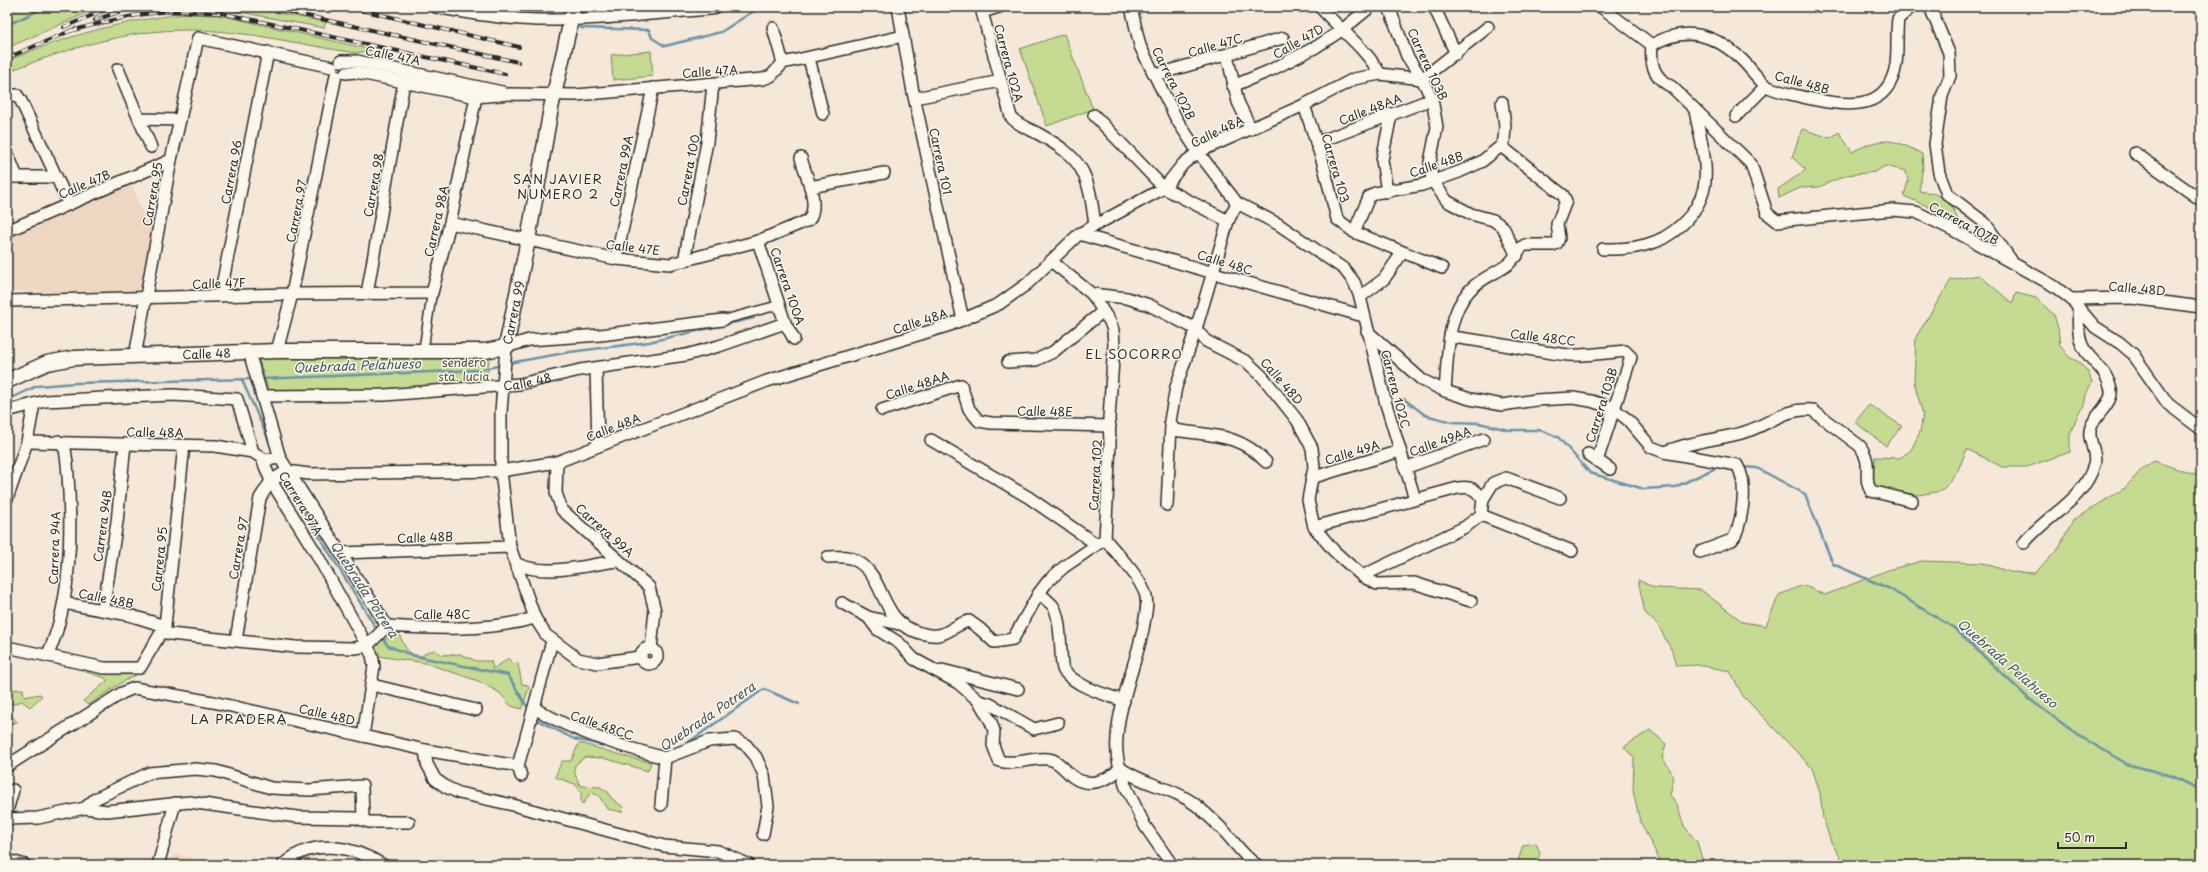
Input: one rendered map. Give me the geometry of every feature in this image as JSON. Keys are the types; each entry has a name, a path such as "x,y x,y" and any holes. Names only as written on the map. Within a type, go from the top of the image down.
{"street":[{"path":"436,7 495,17 536,20 572,13 704,10 716,7"},
{"name":"Carrera 101","path":"898,7 915,98 963,320"},
{"name":"Carrera 102A","path":"999,7 982,12 1012,120 1054,142 1069,153 1080,165 1090,190 1095,225"},
{"name":"Carrera 102B","path":"1130,7 1140,46 1177,120 1198,152 1237,203 1278,224 1344,269 1354,282 1360,297 1363,316"},
{"path":"1320,7 1342,30 1358,43 1372,60 1380,74"},
{"name":"Calle 47D","path":"1233,86 1294,60 1342,30 1370,7"},
{"name":"Carrera 103B","path":"1389,7 1407,56 1422,79 1432,99 1437,127 1430,162 1432,180"},
{"path":"1434,7 1456,54"},
{"path":"1602,7 1652,45"},
{"name":"Calle 48B","path":"1652,45 1665,37 1678,33 1700,35 1724,45 1734,53 1766,86 1803,98 1845,105 1873,101 1888,85 1896,65 1898,19 1911,7"},
{"path":"1930,7 1949,53 1950,76 1942,96 1935,144 1939,173 1947,194 1985,223 2013,263"},
{"name":"Carrera 99","path":"535,618 510,547 501,471 505,349 528,240 554,95 572,13"},
{"path":"1422,79 1456,54 1488,27"},
{"path":"773,28 783,63 903,36"},
{"name":"Calle 47A","path":"198,38 476,97 510,94 554,95 763,80 772,76 783,63"},
{"name":"Carrera 95","path":"135,356 171,160 198,38"},
{"name":"Calle 47C","path":"1155,75 1283,38"},
{"name":"Carrera 107B","path":"1652,45 1650,60 1654,71 1662,82 1672,87 1751,164 1767,213 1777,221 1873,211 1916,212 2054,286 2071,299 2095,327 2120,343 2133,354 2168,404 2201,429"},
{"name":"Carrera 96","path":"220,296 268,52"},
{"path":"1227,55 1233,86 1238,102 1250,129"},
{"path":"809,58 823,114"},
{"name":"Calle 47A","path":"339,69 358,61 481,86 510,94"},
{"path":"118,69 151,147"},
{"name":"Carrera 97","path":"277,351 292,294 339,69"},
{"name":"Calle 48A","path":"287,472 309,474 501,471 557,462 767,381 963,320 999,304 1027,284 1079,234 1164,188 1183,164 1198,152 1304,105 1354,78 1380,74 1422,79"},
{"path":"915,98 1001,81"},
{"name":"Carrera 98","path":"367,294 404,82"},
{"name":"Carrera 100","path":"684,261 707,142 713,84"},
{"path":"1736,116 1766,86"},
{"name":"Carrera 99A","path":"616,260 653,88"},
{"path":"7,95 13,93 18,95 69,204"},
{"name":"Carrera 98A","path":"423,352 432,293 450,223 476,97"},
{"name":"Calle 48AA","path":"1316,143 1432,99"},
{"path":"1445,391 1450,338 1459,304 1470,290 1509,264 1521,247 1525,245 1553,245 1557,243 1559,238 1557,224 1566,201 1563,195 1501,146 1505,133 1502,102"},
{"name":"Carrera 103","path":"1304,105 1337,219 1354,232 1402,253 1442,268"},
{"path":"1603,249 1628,249 1647,245 1668,236 1689,218 1704,189 1705,177 1695,110"},
{"path":"1094,115 1164,188 1228,221"},
{"path":"1387,192 1382,160 1391,115"},
{"path":"139,119 180,120"},
{"name":"Calle 48B","path":"1354,232 1369,197 1375,193 1422,185 1432,180 1459,172 1481,162 1501,146"},
{"path":"7,152 12,177 56,177"},
{"path":"2135,153 2201,200"},
{"path":"801,158 810,187 884,173"},
{"name":"Calle 47B","path":"7,231 171,160"},
{"path":"1432,180 1446,201 1471,214 1493,220 1502,227 1516,256"},
{"name":"Calle 47E","path":"450,223 616,260 670,264 758,241 809,220 814,209 810,187"},
{"path":"1166,505 1176,429 1170,421 1176,387 1196,329 1228,221 1237,203"},
{"name":"Calle 48C","path":"1079,234 1213,272 1274,292 1363,316"},
{"name":"Carrera 100A","path":"758,241 785,323 794,339"},
{"path":"1360,297 1384,279 1402,253"},
{"name":"Carrera 102","path":"1052,261 1092,294 1112,326 1114,341 1110,444 1100,541"},
{"name":"Calle 47F","path":"7,301 292,294 432,293"},
{"name":"Calle 48D","path":"1092,294 1128,298 1149,305 1196,329 1206,341 1247,362 1262,376 1289,408 1304,431 1312,448 1312,472 1308,500 1314,527"},
{"name":"Calle 48D","path":"2071,299 2132,298 2201,307"},
{"path":"505,349 529,340 600,335 723,320 779,305"},
{"path":"2024,543 2035,529 2073,500 2087,480 2095,464 2089,431 2092,423 2110,398 2111,392 2106,374 2082,346 2079,336 2078,309"},
{"path":"1008,362 1036,360 1053,352 1102,312"},
{"name":"Carrera 102C","path":"1363,316 1400,451 1415,499"},
{"name":"Calle 48","path":"261,392 385,395 503,383 686,355 719,346 785,323"},
{"path":"1367,331 1422,380 1445,391 1490,404 1502,405 1536,400 1573,398 1613,408 1628,420 1651,447 1664,452 1740,469 1743,489 1735,536 1732,540 1700,552"},
{"name":"Calle 48CC","path":"1450,338 1484,340 1519,348 1571,355 1625,351 1631,357"},
{"name":"Calle 48","path":"7,381 47,363 74,358 135,356 251,358 277,351 423,352 485,351 505,349"},
{"name":"Carrera 103B","path":"1610,469 1592,458 1613,408 1631,357"},
{"name":"Carrera 97A","path":"251,358 279,458 341,553 386,627"},
{"path":"596,369 598,446"},
{"name":"Calle 48AA","path":"882,410 961,385 969,409 979,421"},
{"path":"7,411 45,401 173,395 237,399 260,457"},
{"path":"7,499 27,442 34,404"},
{"path":"1664,452 1686,444 1750,430 1787,413 1803,409 1812,410 1860,446 1868,462 1867,482 1871,491 1912,501"},
{"name":"Calle 48E","path":"979,421 992,423 1110,426"},
{"path":"1176,429 1228,437 1245,444 1266,462"},
{"path":"931,440 1100,541 1140,584 1145,594 1147,608 1138,654 1124,701 1116,736 1117,758 1123,771 1125,785 1145,826 1172,865"},
{"name":"Calle 49AA","path":"1405,468 1484,440"},
{"name":"Calle 48A","path":"27,442 58,441 215,446 260,457 279,458"},
{"name":"Carrera 94A","path":"47,656 64,603 69,557 69,483 65,449 58,441"},
{"name":"Carrera 94B","path":"103,610 117,522 125,444"},
{"name":"Carrera 95","path":"47,656 104,668 140,668 164,629 184,445"},
{"name":"Calle 49A","path":"1312,472 1400,451"},
{"name":"Carrera 97A","path":"260,457 272,481 316,553 368,644 374,666 363,736"},
{"name":"Carrera 99A","path":"552,641 578,659 597,663 640,657 642,651 651,648 655,611 649,587 636,574 617,561 568,516 559,504 556,484 557,462"},
{"name":"Carrera 97","path":"236,640 260,498 272,481 287,472"},
{"path":"1362,576 1465,527 1481,515 1483,499 1493,483 1506,478 1560,498"},
{"path":"1471,601 1414,583 1376,584 1362,576 1334,551 1314,527 1415,499 1468,487 1478,492 1483,499"},
{"path":"1481,515 1572,551"},
{"path":"842,603 868,617 899,624 926,634 939,635 961,623 968,621 980,629 994,642 1013,639 1039,593 1056,574 1100,541"},
{"name":"Calle 48B","path":"341,553 510,547"},
{"path":"828,557 854,559 864,565 870,573 885,603 899,624"},
{"path":"515,563 523,566 554,570 617,561"},
{"path":"1039,593 1054,607 1062,637 1062,664 1064,670 1094,691 1124,701"},
{"name":"Calle 48B","path":"64,603 103,610 164,629"},
{"path":"868,617 877,629 899,643 914,659 958,683 979,701 991,722 994,732 993,745 999,761 1008,764 1042,758 1051,759 1079,781 1099,782 1123,771"},
{"path":"534,709 552,641 546,635 535,618"},
{"name":"Calle 48C","path":"386,627 464,628 516,623 535,618"},
{"path":"164,629 170,634 331,649 368,644 386,627"},
{"path":"7,647 47,656"},
{"path":"930,668 1018,689"},
{"path":"372,685 476,710"},
{"name":"Calle 48D","path":"7,766 130,689 213,702 519,771 534,709"},
{"path":"979,701 990,704 1034,729 1058,723"},
{"name":"Calle 48CC","path":"534,709 561,724 604,742 664,758"},
{"path":"661,805 664,758 709,742 735,739 746,745 756,757 764,775 768,806 763,834"},
{"path":"425,750 427,764 436,779 446,787 459,793 513,805 657,845 718,851 749,865"},
{"path":"85,808 95,799 149,773 194,769 216,771 271,788 309,790 362,786 363,819"},
{"path":"1123,771 1181,795 1196,805 1225,832 1245,857 1258,865"},
{"path":"7,811 13,790"},
{"path":"7,819 38,818 85,808 108,810 199,802 303,818 363,819 369,822 408,822"},
{"path":"158,865 175,803"},
{"path":"283,865 306,850 327,847 343,848 364,854 383,865"},
{"path":"7,860 25,865"}],"shaded area":[{"path":"132,184 142,212 154,234 138,296 7,291 7,233 83,200"},
{"path":"173,854 219,864 223,865 172,865"}],"green space":[{"path":"7,7 100,7 7,48"},
{"path":"191,7 246,7 326,22 324,28 229,10"},
{"path":"186,14 216,15 237,19 373,50 356,53 232,32 190,30 167,31 143,33 97,42 51,56 7,72 7,61 51,44 95,30 117,25 140,20"},
{"path":"1064,34 1093,109 1047,126 1020,49"},
{"path":"651,51 653,76 613,80 611,55"},
{"path":"1802,129 1830,138 1839,132 1852,152 1872,143 1887,141 1895,142 1922,154 1923,167 1919,191 1933,193 1950,201 1961,227 1943,213 1904,196 1908,181 1906,171 1885,166 1875,172 1847,175 1819,187 1800,188 1779,198 1778,189 1806,170 1792,157"},
{"path":"1979,275 2012,303 2016,293 2036,298 2054,315 2058,328 2060,346 2069,357 2079,362 2088,372 2092,382 2086,394 2084,406 2079,412 2070,434 2070,452 2027,467 2002,467 1967,449 1958,470 1942,491 1918,495 1872,487 1875,457 1900,458 1911,450 1920,432 1923,415 1914,382 1916,337 1951,280"},
{"name":"sendero sta. lucia","path":"490,349 486,388 269,392 258,357"},
{"path":"1869,405 1902,426 1886,446 1855,422"},
{"path":"2154,461 2201,477 2201,865 1845,865 1831,842 1823,818 1820,793 1812,768 1743,696 1730,671 1698,665 1676,666 1672,651 1658,625 1645,613 1638,580 1655,588 1701,590 1743,622 1766,626 1779,595 1803,585 1825,595 1888,570 1922,561 1983,563 2010,572 2035,573 2058,549 2073,520 2125,488 2142,469"},
{"path":"400,636 410,653 417,656 422,656 427,652 435,650 442,655 460,654 476,661 491,661 493,669 509,658 512,663 518,664 522,684 528,685 529,688 522,709 511,706 500,693 478,681 425,663 377,656 372,648 376,641"},
{"path":"88,668 135,672 136,675 88,705 83,701 107,681 105,678 86,672"},
{"path":"23,689 24,697 40,694 42,696 30,707 22,701 10,705 8,711 17,722 8,724 7,690"},
{"path":"1650,730 1666,744 1662,758 1672,775 1670,795 1677,804 1684,826 1697,842 1704,865 1662,865 1640,821 1633,791 1634,758 1624,747"},
{"path":"579,743 651,762 648,771 603,758 585,757 575,765 574,771 579,784 582,786 600,787 608,792 611,798 623,807 622,812 607,809 599,796 591,792 583,804 581,803 581,792 575,784 555,777 562,761 571,761"},
{"path":"1536,843 1540,853 1537,863 1540,865 1517,865 1523,845"}],"waterway":[{"path":"7,25 46,7"},
{"path":"581,28 649,30 652,38 665,46 721,32 760,7"},
{"name":"Quebrada Pelahueso","path":"509,363 570,352 649,342 754,318"},
{"name":"Quebrada Pelahueso","path":"260,379 479,370 502,365"},
{"name":"Quebrada Pelahueso","path":"7,400 37,386 76,383 255,379"},
{"name":"Quebrada Potrera","path":"242,380 270,443"},
{"name":"Quebrada Pelahueso","path":"1404,399 1425,415 1452,422 1479,423 1509,430 1540,430 1558,437 1590,473 1644,489 1675,487 1720,466"},
{"name":"Quebrada Pelahueso","path":"1743,467 1757,468 1805,494 1833,564 1890,589 1954,628 2028,698 2078,735 2127,764 2172,776 2201,790"},
{"name":"Quebrada Potrera","path":"285,476 294,496 378,631"},
{"name":"Quebrada Potrera","path":"381,636 388,646 415,656 508,675 529,710"},
{"name":"Quebrada Potrera","path":"686,744 764,689 799,704"},
{"name":"Quebrada Potrera","path":"535,719 574,739 610,747"}],"railway":[{"path":"64,27 112,7"},
{"path":"95,20 133,7"},
{"path":"266,7 518,62"},
{"path":"348,7 519,47"},
{"path":"70,31 143,14 178,11 221,13 505,74"},
{"path":"7,58 75,29"}],"district":[{"name":"SAN JAVIER NUMERO 2","path":"558,186"},
{"name":"EL SOCORRO","path":"1134,353"},
{"name":"LA PRADERA","path":"239,718"}]}
